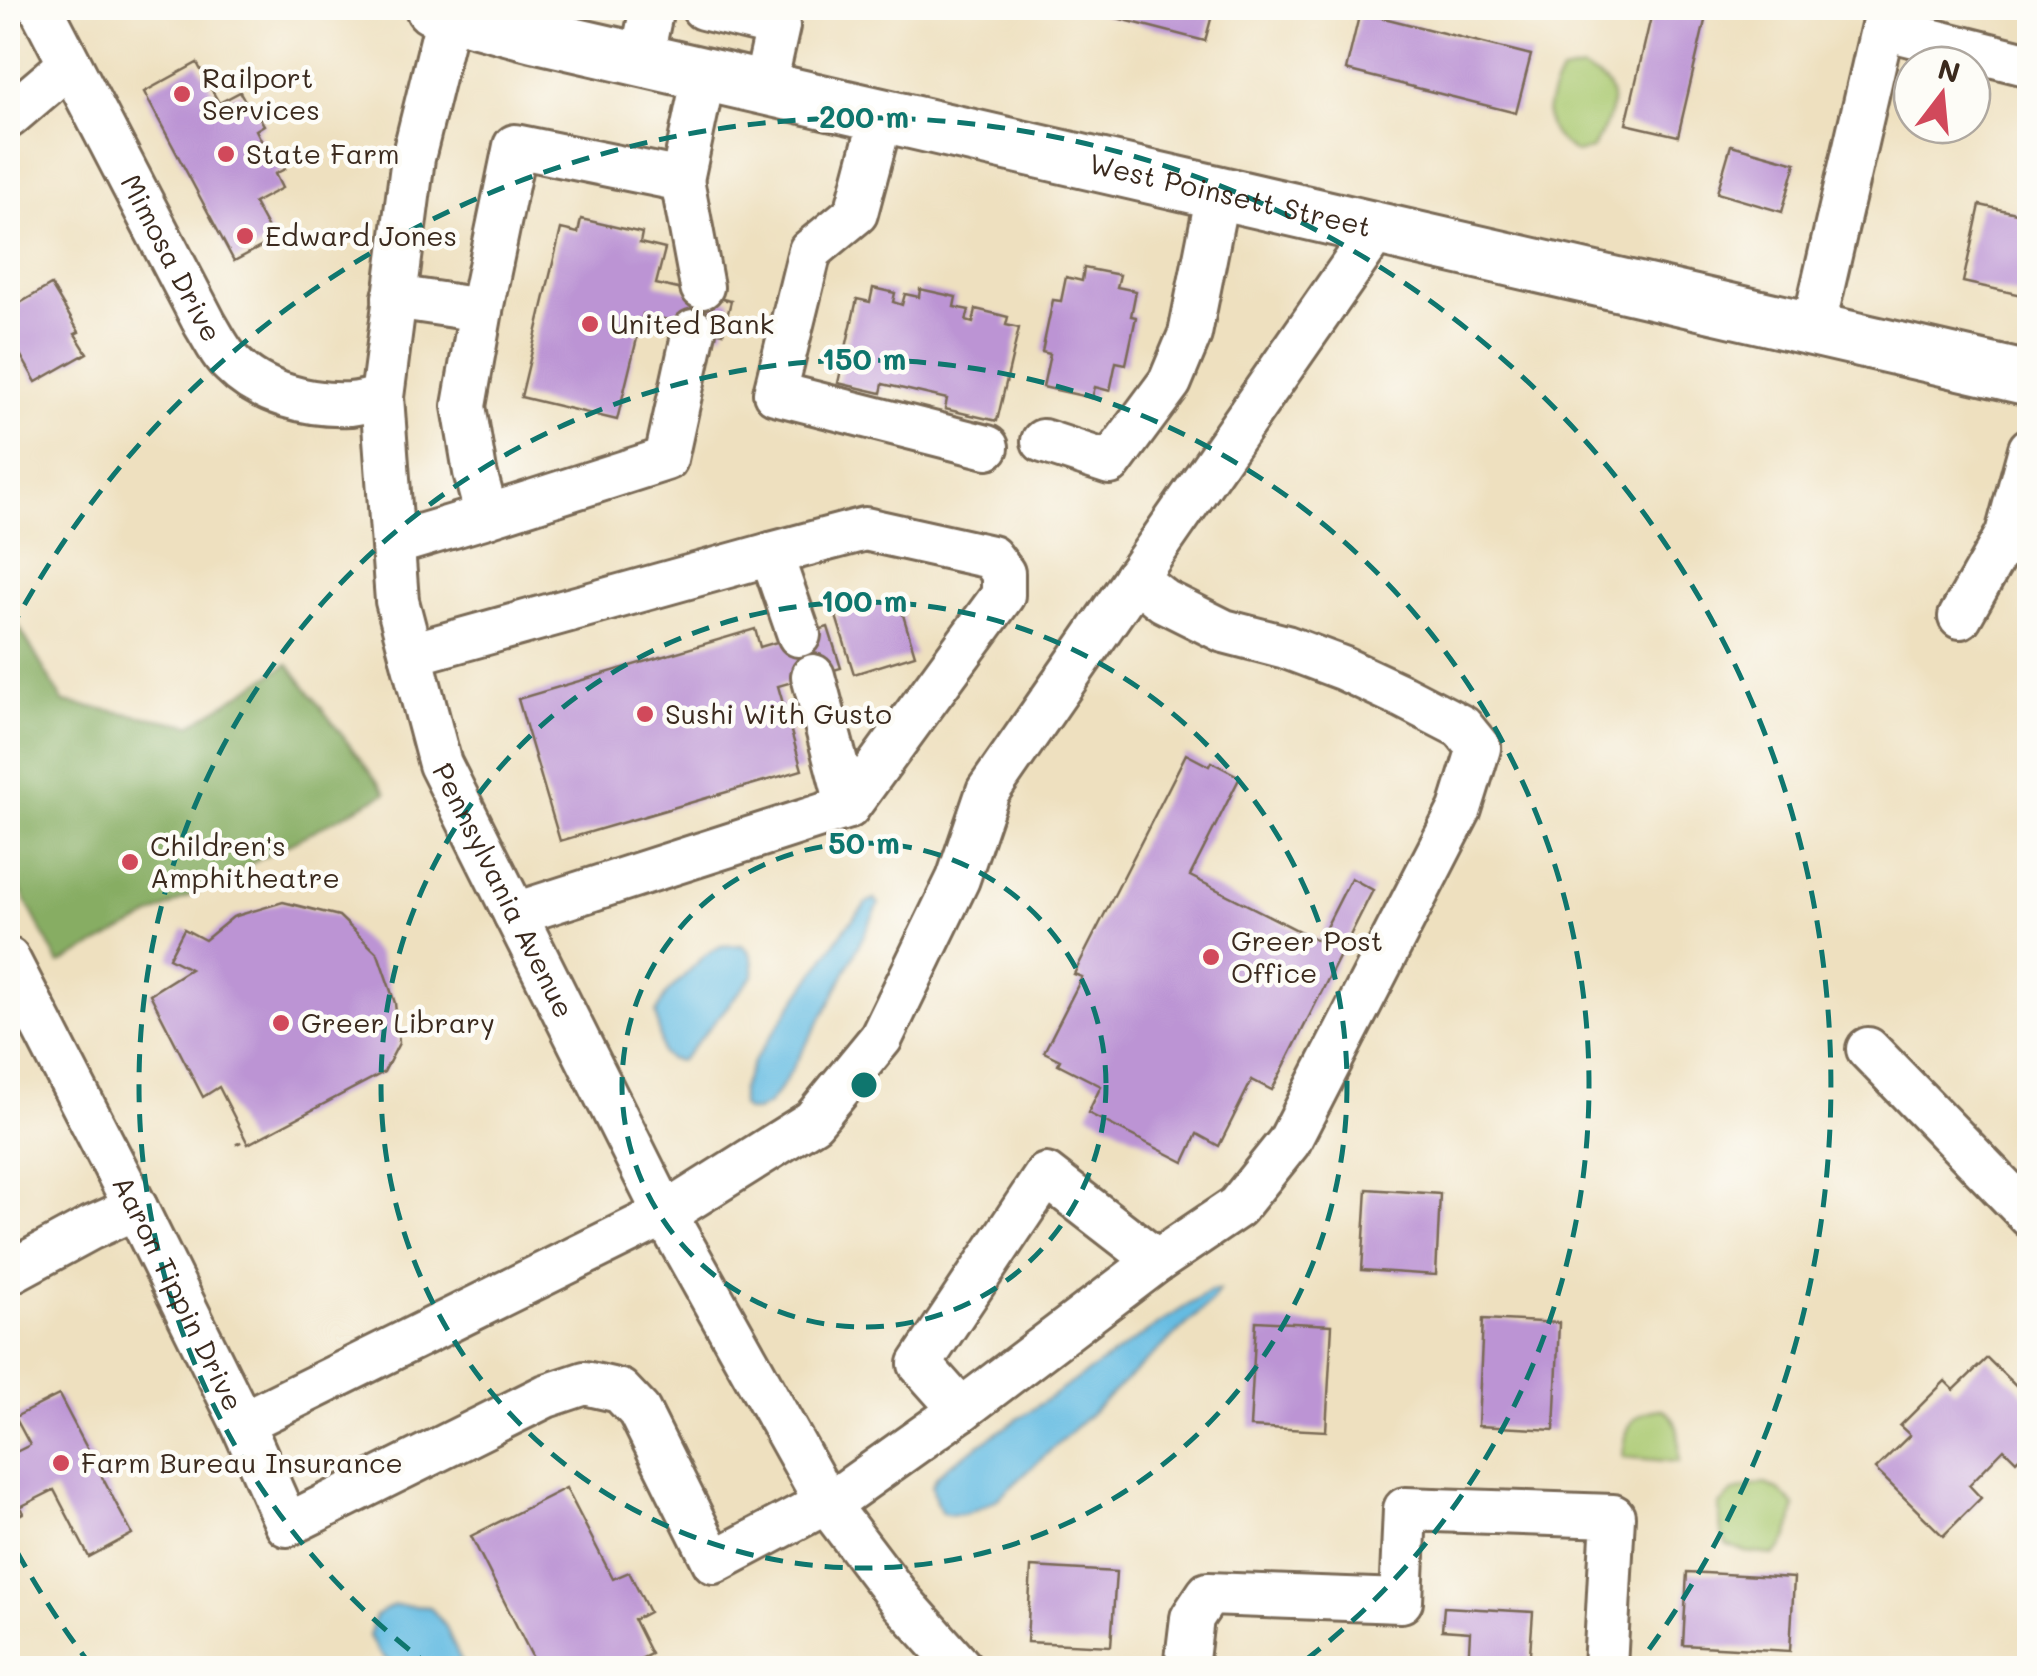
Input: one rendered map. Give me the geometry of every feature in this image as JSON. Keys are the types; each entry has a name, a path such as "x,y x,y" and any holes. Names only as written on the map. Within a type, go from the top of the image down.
{"main road":[{"name":"West Poinsett Street","path":"444,9 533,35 704,75 2030,379"}],"street":[{"name":"Mimosa Drive","path":"41,8 205,324 230,363 249,379 282,394 316,402 351,404 382,398"},
{"path":"640,60 652,8"},
{"path":"703,8 780,17 764,88"},
{"name":"Pennsylvania Avenue","path":"444,9 413,158 382,398 397,601 440,764 665,1214 826,1502 902,1602 961,1668"},
{"path":"1812,328 1885,18 2030,65"},
{"path":"8,117 69,65"},
{"path":"702,287 682,180 704,75"},
{"path":"882,115 856,213 810,251 775,393 987,447"},
{"path":"487,516 464,406 516,146 682,180"},
{"path":"1043,441 1110,463 1170,382 1190,334 1218,193"},
{"name":"Aaron Tippin Drive","path":"8,960 20,1011 136,1208 242,1423 665,1214 813,1121 882,1038 958,880 988,791 1377,230"},
{"path":"394,296 481,310"},
{"path":"393,544 666,460 694,331"},
{"path":"1960,617 2008,534 2030,449"},
{"path":"410,654 865,529 991,557 1003,573 1004,595 848,807 515,914"},
{"path":"771,554 800,636"},
{"path":"242,1423 287,1525 546,1396 585,1383 620,1391 638,1411 714,1562 846,1492 1237,1206 1289,1142 1460,809 1479,748 1462,727 1402,696 1286,646 1224,631 1164,600 1135,578"},
{"path":"812,676 848,807"},
{"path":"1868,1049 2030,1216"},
{"path":"961,1410 920,1364 1046,1175 1157,1261"},
{"path":"8,1272 136,1208"},
{"path":"1186,1668 1192,1618 1208,1594 1401,1601 1405,1509 1613,1516 1605,1668"}],"path":[{"path":"238,1142 242,1150"}],"green space":[{"path":"1582,69 1607,85 1612,103 1608,120 1592,149 1576,153 1550,127 1548,108 1561,73"},
{"path":"8,608 63,702 191,725 288,664 386,793 59,964 8,867"},
{"path":"1660,1409 1676,1424 1679,1462 1623,1457 1625,1439 1635,1418"},
{"path":"1764,1483 1780,1491 1795,1506 1787,1539 1774,1555 1745,1552 1726,1544 1721,1532 1719,1506 1734,1491"}],"water":[{"path":"875,899 879,904 830,1003 781,1088 768,1104 747,1111 741,1106 741,1090 753,1062 846,927"},
{"path":"742,945 752,959 753,976 680,1061 669,1059 662,1053 656,1013 666,994 704,956 721,946"},
{"path":"1219,1290 1212,1301 999,1498 965,1514 942,1513 932,1486 948,1466 1177,1312"},
{"path":"394,1605 430,1607 446,1627 464,1668 395,1668 369,1636 375,1616"}],"building":[{"path":"1078,8 1214,8 1205,41"},
{"path":"1653,8 1708,8 1678,136 1626,124"},
{"path":"1360,12 1531,55 1516,113 1346,70"},
{"path":"197,63 219,103 240,92 249,108 253,106 264,125 256,130 269,156 276,152 285,169 275,174 282,188 254,203 274,240 234,261 144,92"},
{"path":"1731,145 1796,163 1782,212 1717,193"},
{"path":"1980,205 2030,216 2030,297 1963,282"},
{"name":"United Bank","path":"581,219 642,233 640,243 665,249 656,284 731,301 723,333 643,314 617,420 521,397 561,229 578,233"},
{"path":"1084,268 1120,275 1117,287 1136,291 1131,316 1136,317 1126,364 1116,362 1110,391 1095,387 1092,398 1043,387 1050,354 1042,352 1053,300 1061,301 1066,277 1082,281"},
{"path":"51,285 87,353 36,382 8,333 8,310"},
{"path":"873,288 895,293 893,302 902,305 905,294 919,297 920,289 956,297 954,307 969,310 966,321 973,323 976,309 1008,317 1006,325 1019,328 997,421 945,409 947,399 883,384 881,393 838,383 857,299 870,302"},
{"path":"898,598 915,655 854,674 836,616"},
{"path":"828,627 841,668 778,686 802,770 560,841 518,699 755,629 760,647"},
{"name":"Greer Post Office","path":"1186,754 1240,777 1190,876 1319,941 1351,878 1373,890 1272,1090 1252,1080 1219,1146 1197,1134 1184,1162 1088,1113 1101,1086 1058,1064 1060,1060 1044,1052 1082,977 1074,974"},
{"name":"Greer Library","path":"283,902 339,916 378,954 395,1003 399,1043 384,1072 248,1144 219,1087 203,1097 150,994 190,969 169,958 184,929 205,940 233,917"},
{"path":"1367,1189 1440,1194 1436,1275 1362,1270"},
{"path":"1483,1319 1559,1323 1554,1430 1478,1426"},
{"path":"1256,1321 1332,1325 1326,1431 1250,1427"},
{"path":"1987,1358 2030,1400 2030,1447 2016,1461 2004,1449 1969,1485 1981,1498 1943,1536 1875,1469 1910,1435 1900,1426 1945,1381 1954,1390"},
{"path":"59,1395 132,1534 89,1557 54,1490 20,1507 23,1513 8,1521 8,1456 30,1445 15,1417"},
{"path":"566,1488 613,1579 629,1572 649,1612 634,1620 651,1654 622,1668 538,1668 471,1536"},
{"path":"1031,1567 1116,1572 1111,1646 1027,1642"},
{"path":"1687,1572 1794,1578 1790,1651 1683,1645"},
{"path":"1444,1607 1533,1612 1529,1668 1468,1668 1470,1632 1442,1630"}],"place":[{"name":"Railport Services","path":"182,94"},
{"name":"State Farm","path":"226,154"},
{"name":"Edward Jones","path":"245,236"},
{"name":"United Bank","path":"590,324"},
{"name":"Sushi With Gusto","path":"645,714"},
{"name":"Children's Amphitheatre","path":"130,862"},
{"name":"Greer Post Office","path":"1211,957"},
{"name":"Greer Library","path":"281,1023"},
{"name":"Farm Bureau Insurance","path":"61,1463"}]}
